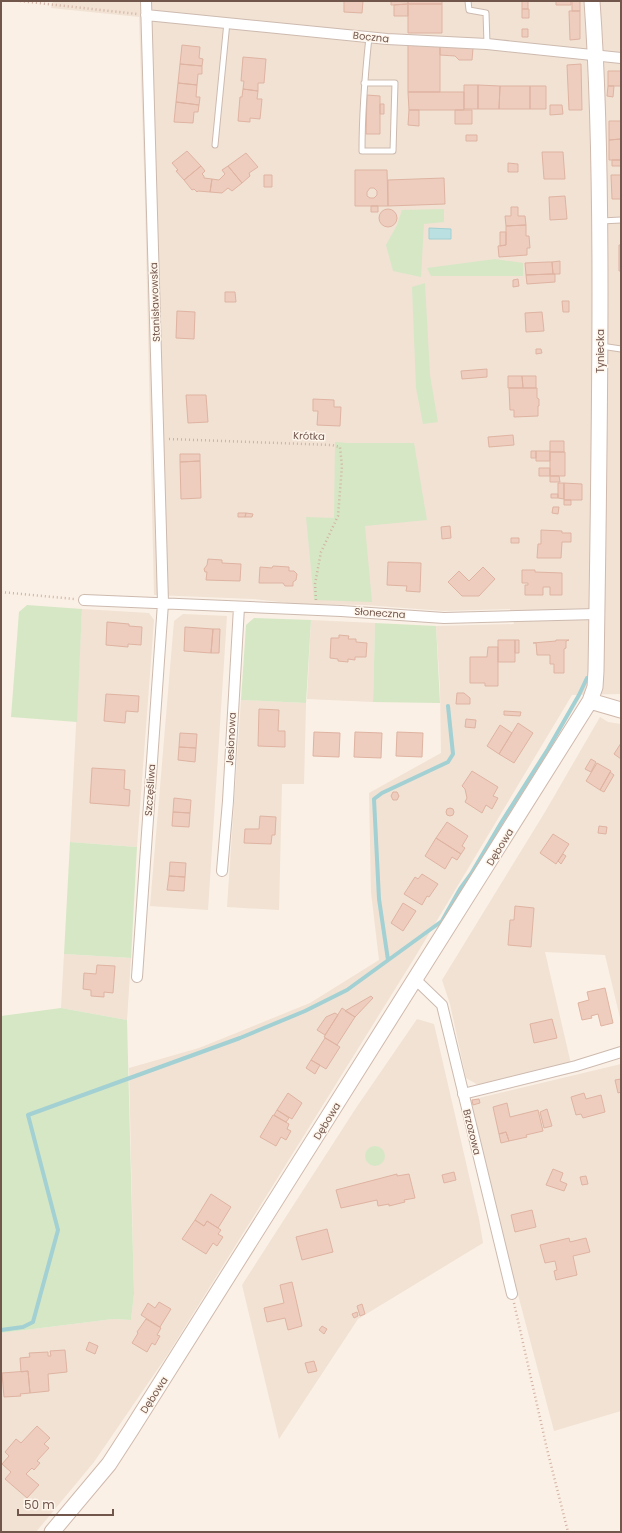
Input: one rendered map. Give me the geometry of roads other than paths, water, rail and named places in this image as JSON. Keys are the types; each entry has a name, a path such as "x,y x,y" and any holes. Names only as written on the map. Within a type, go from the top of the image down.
{"street":[{"name":"Stanisławowska","path":"146,1 163,603"},
{"name":"Tyniecka","path":"590,701 595,687 596,671 600,346 600,221 596,55 592,1"},
{"name":"Boczna","path":"146,15 369,37 486,44 621,58"},
{"name":"Słoneczna","path":"84,600 316,610 444,618 597,614"},
{"name":"Szczęśliwa","path":"137,977 163,603"},
{"name":"Jesionowa","path":"222,870 228,801 239,607"},
{"path":"590,701 621,710"},
{"name":"Dębowa","path":"52,1532 109,1464 128,1436 590,701"},
{"name":"Brzozowa","path":"416,979 442,1005 512,1294"},
{"path":"463,1094 576,1066 621,1052"}],"lane":[{"path":"468,1 469,10 486,13 486,44"},
{"path":"215,145 227,22"},
{"path":"364,83 395,83 393,151 362,151 362,106 364,83 369,37"},
{"path":"600,221 621,220"},
{"path":"600,346 621,349"}],"water":[{"path":"429,228 451,229 451,239 429,239"}],"waterway":[{"path":"1,1330 23,1327 33,1322 58,1230 28,1115 240,1038 305,1011 347,990 442,921 460,889 471,874 501,823 548,749 587,678"},
{"path":"388,960 379,899 374,799 382,793 448,762 453,754 448,706"}]}
